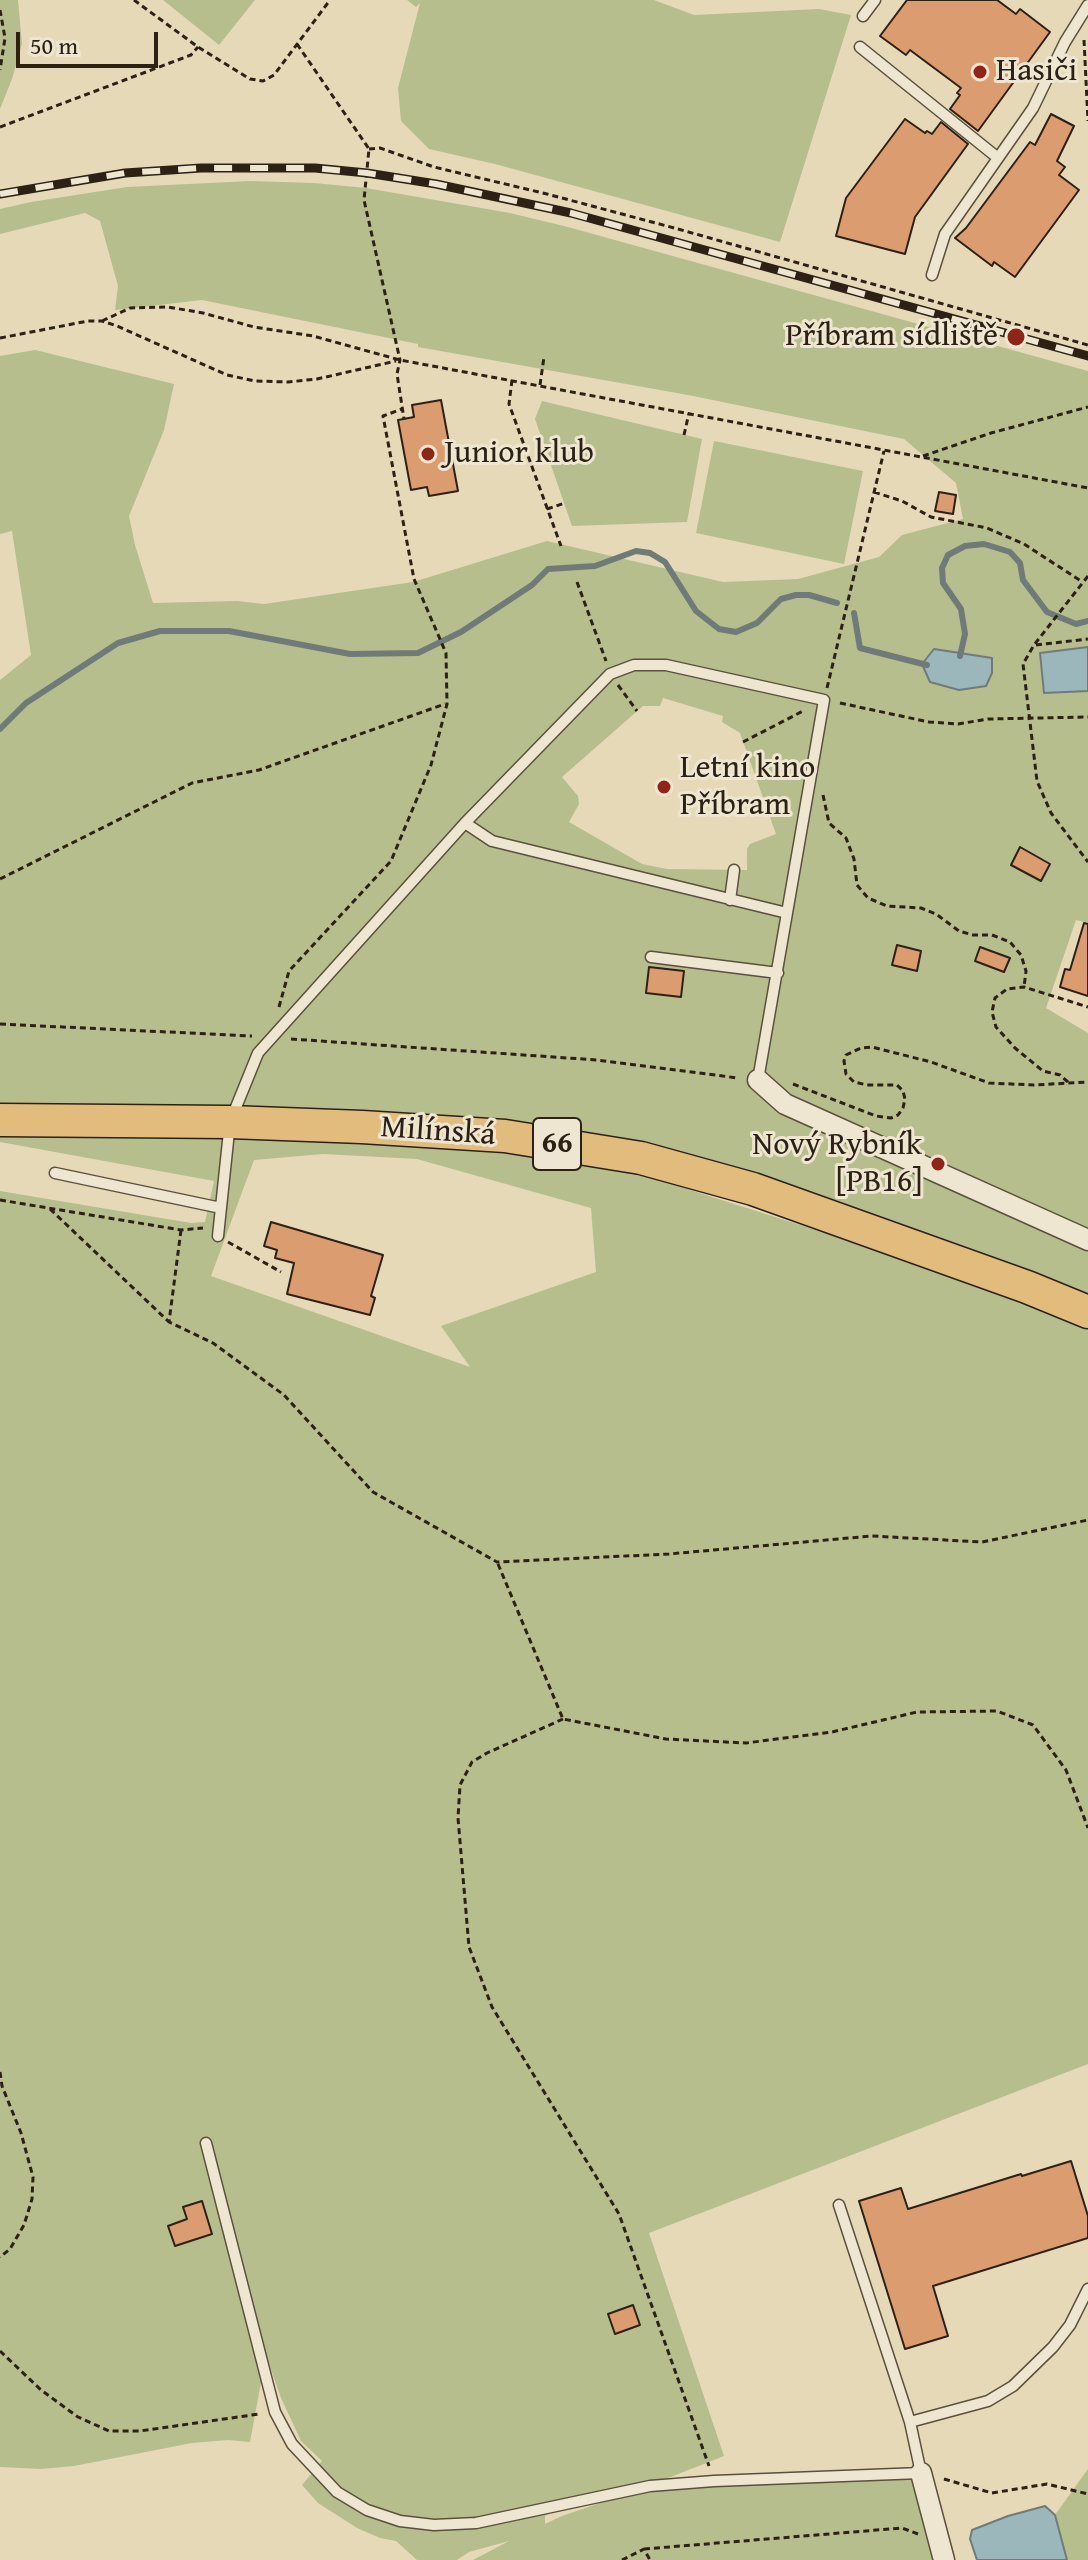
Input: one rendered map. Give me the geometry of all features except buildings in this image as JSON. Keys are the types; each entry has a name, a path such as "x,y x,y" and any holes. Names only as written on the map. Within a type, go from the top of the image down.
{"main road":[{"name":"Milínská","path":"0,1120 230,1122 362,1127 505,1136 641,1158 753,1189 1027,1287 1088,1312"}],"street":[{"path":"758,1080 785,1104 1088,1240"},
{"path":"921,2473 944,2560"}],"lane":[{"path":"863,16 875,0"},
{"path":"932,275 945,234 1033,108 1065,42 1088,5"},
{"path":"860,47 998,158"},
{"path":"219,1232 230,1122 258,1053 465,823 610,674 634,665 666,665 824,700 758,1080"},
{"path":"465,823 492,841 787,913"},
{"path":"730,900 734,870"},
{"path":"651,957 778,973"},
{"path":"55,1173 221,1208"},
{"path":"206,2143 275,2412 292,2444 337,2492 367,2510 400,2521 434,2525 476,2523 650,2486 921,2473 910,2422 839,2205"},
{"path":"910,2422 988,2401 1013,2386 1053,2347 1070,2325 1088,2289"}],"path":[{"path":"134,0 198,47 250,79 263,81 274,75 330,0"},
{"path":"0,10 5,38 0,70"},
{"path":"1085,30 1088,121"},
{"path":"297,44 369,149 364,200 400,360 397,374 404,419"},
{"path":"0,127 191,55 198,47"},
{"path":"369,149 380,148 434,167 693,233 1088,345"},
{"path":"102,321 130,308 168,307 254,327 313,336 400,360 1088,488"},
{"path":"0,338 102,321 227,375 255,381 317,379 400,360"},
{"path":"540,385 544,357"},
{"path":"512,380 509,404 561,546"},
{"path":"919,457 991,433 1088,407"},
{"path":"271,1037 289,971 391,861 431,765 447,704 446,653 414,579 383,416 402,409"},
{"path":"684,435 689,413"},
{"path":"824,700 884,451"},
{"path":"874,492 902,501 931,517 987,528 1024,544 1082,582"},
{"path":"547,509 565,503"},
{"path":"1088,576 1062,607 1023,664 1037,781 1051,813 1088,862"},
{"path":"577,582 610,674 637,711"},
{"path":"1034,645 1088,639"},
{"path":"743,742 824,700 929,722 958,724 988,719 1088,717"},
{"path":"0,879 192,783 259,770 447,704"},
{"path":"824,785 823,796 829,823 846,838 854,859 857,885 868,898 887,906 921,908 936,914 959,931 992,935 1010,942 1021,955 1026,971 1024,987"},
{"path":"1068,1082 1060,1075 1043,1071 996,1027 992,1012 995,998 1007,989 1024,987 1088,1007"},
{"path":"0,1024 271,1037 597,1060 758,1080 782,1080 876,1116 891,1118 903,1108 903,1091 897,1085 854,1082 846,1074 846,1055 872,1047 931,1062 989,1083 1034,1085 1088,1082"},
{"path":"0,1200 181,1230 219,1232 281,1272"},
{"path":"49,1208 169,1322 213,1343 284,1395 373,1492 497,1562 669,1554 872,1536 982,1542 1088,1520"},
{"path":"169,1322 181,1230"},
{"path":"497,1562 563,1719"},
{"path":"714,2481 619,2214 492,2007 469,1947 458,1818 460,1785 472,1762 563,1719 666,1739 746,1743 832,1732 917,1712 997,1711 1033,1725 1066,1770 1088,1828"},
{"path":"0,2072 33,2177 32,2199 24,2225 10,2249 0,2257"},
{"path":"0,2351 41,2390 78,2417 109,2431 140,2431 275,2412"},
{"path":"921,2473 992,2493 1047,2484 1088,2494"},
{"path":"622,2560 644,2549 902,2528 920,2535"},
{"path":"644,2549 650,2560"}],"green space":[{"path":"0,0 18,0 22,44 0,109"},
{"path":"163,0 255,0 219,45"},
{"path":"407,0 654,0 694,15 819,9 851,15 780,242 495,164 429,149 401,121 398,88 420,3 416,7"},
{"path":"250,181 314,183 366,188 510,213 1088,371 1088,923 1076,920 1046,1008 1088,1033 1088,1295 758,1174 644,1142 506,1121 363,1111 230,1106 0,1105 0,680 31,655 12,531 0,534 0,356 35,350 174,384 164,430 129,516 153,603 237,601 264,604 413,582 547,541 723,582 798,579 879,557 902,535 963,519 956,483 904,439 688,395 418,347 418,344 202,300 115,310 118,286 100,221 85,213 0,234 0,209 127,187","holes":["663,698 723,716 722,722 740,733 776,834 750,844 747,849 747,870 667,869 642,864 569,822 579,804 578,796 562,777 643,706 660,706"]},
{"path":"542,401 702,439 687,522 572,526 535,419"},
{"path":"714,441 863,471 844,564 696,533"},
{"path":"0,1136 230,1137 361,1142 503,1152 637,1173 863,1245 1088,1329 1088,2064 649,2233 724,2456 668,2478 574,2500 545,2516 545,2524 650,2486 921,2473 944,2560 473,2560 509,2541 469,2552 457,2560 417,2560 396,2541 357,2528 318,2503 302,2485 322,2461 301,2441 266,2355 250,2442 192,2443 74,2466 41,2469 0,2467 0,1191 191,1223 205,1222 214,1181 0,1142","holes":["323,1154 417,1159 591,1208 596,1272 441,1326 470,1367 211,1276 254,1160"]},
{"path":"1088,2469 1088,2560 1067,2560 1055,2515"}],"water":[{"path":"1088,647 1088,691 1044,693 1040,653"},
{"path":"934,649 992,658 992,673 986,686 959,690 930,682 922,664"},
{"path":"1045,2506 1055,2515 1067,2560 977,2560 970,2539 972,2530"}],"waterway":[{"path":"960,656 965,634 961,609 943,583 942,568 948,555 965,546 984,544 1010,552 1020,563 1023,580 1047,612 1076,624 1088,621"},
{"path":"0,729 26,703 118,643 160,631 229,631 350,654 418,653 461,632 532,585 548,569 595,566 636,551 650,553 665,562 696,611 719,629 736,632 757,623 781,599 796,595 809,595 837,603"},
{"path":"854,613 860,648 927,665"}],"railway":[{"path":"0,194 125,173 201,168 315,168 367,173 436,184 571,213 1088,356"}],"place":[{"name":"Hasiči","path":"980,72"},
{"name":"Příbram sídliště","path":"1016,337"},
{"name":"Junior klub","path":"428,454"},
{"name":"Letní kino Příbram","path":"664,787"},
{"name":"Nový Rybník [PB16]","path":"938,1164"}]}
